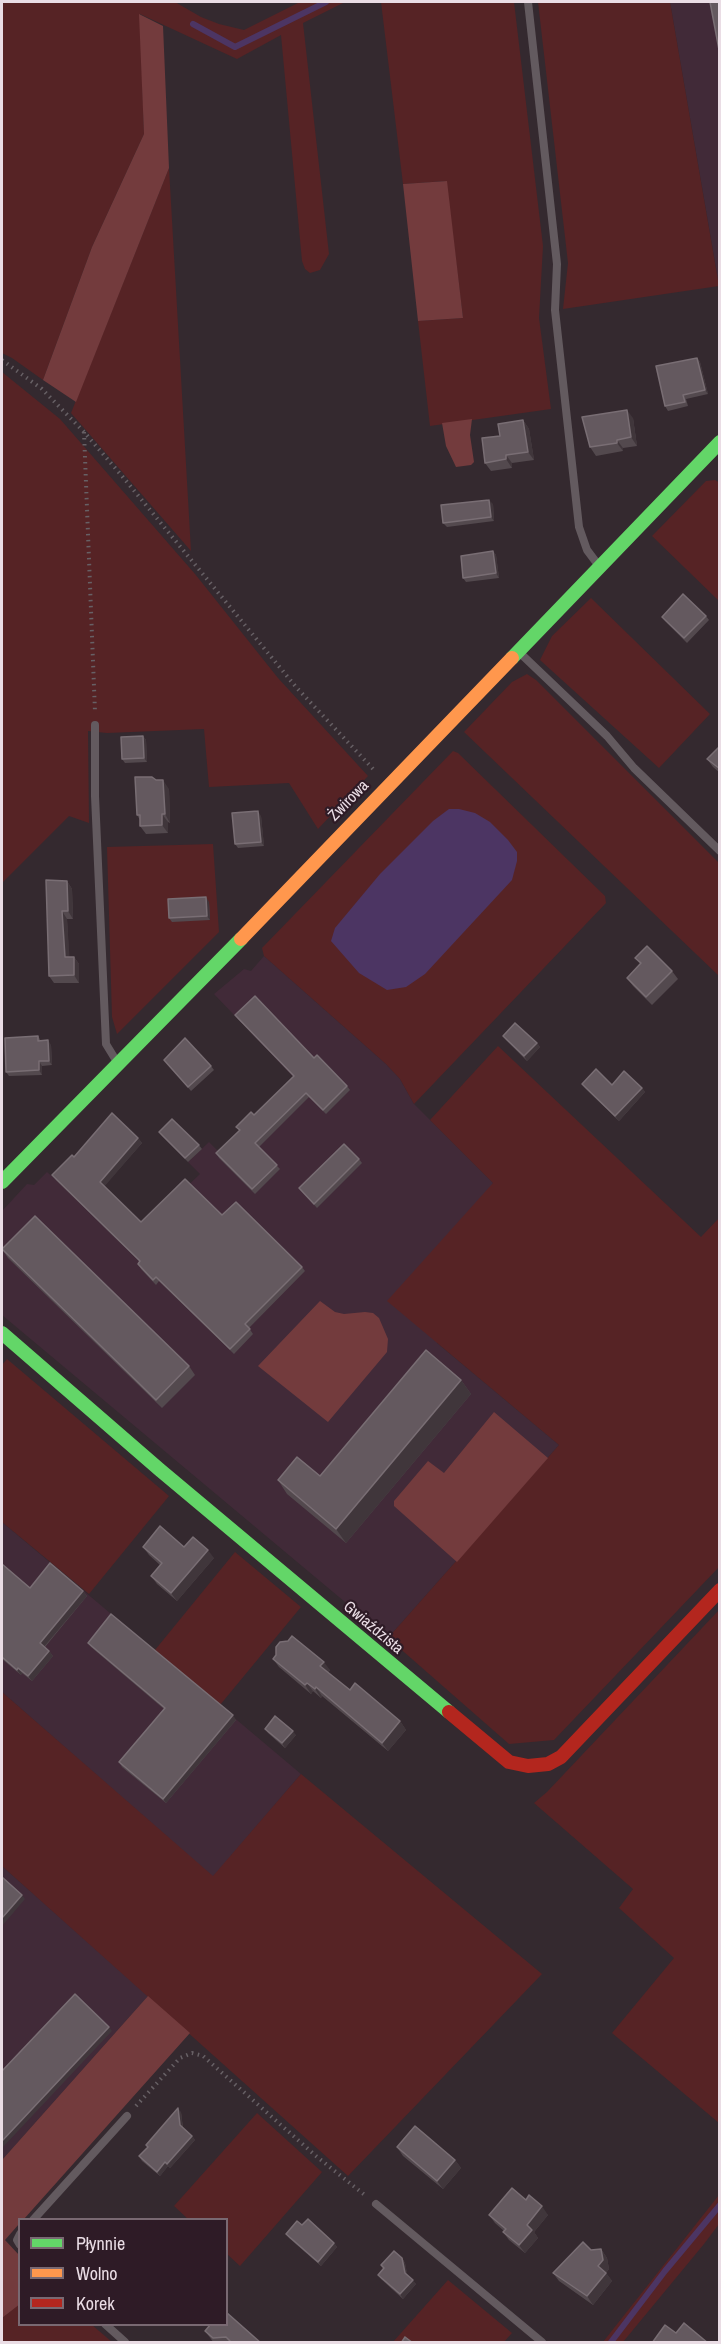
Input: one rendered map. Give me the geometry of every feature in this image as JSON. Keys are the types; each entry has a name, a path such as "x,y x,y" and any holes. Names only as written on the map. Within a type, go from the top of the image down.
{"street":[{"name":"Żwirowa","path":"2,1182 237,944 388,784 720,442"},
{"name":"Gwiaździsta","path":"2,1333 160,1470 509,1762 528,1766 548,1764 561,1757 720,1590"}],"lane":[{"path":"528,2 557,264 555,310 579,527 587,550 599,566"},
{"path":"517,651 606,736 634,768 720,851"},
{"path":"95,725 95,796 106,1044 117,1063"},
{"path":"35,2218 127,2116"},
{"path":"375,2204 542,2343"},
{"path":"106,2326 125,2343"}],"path":[{"path":"2,360 42,389 84,432 296,687 388,784"},
{"path":"84,432 95,725"},
{"path":"127,2116 180,2058 192,2053 203,2056 316,2156 375,2204"}],"shaded area":[{"path":"2,2 175,2 201,17 244,30 300,2 345,2 303,23 329,254 320,270 310,273 305,269 302,261 281,35 237,59 140,14 144,134 92,247 43,380 2,353"},
{"path":"381,2 514,2 543,246 539,318 551,409 430,426 418,321 463,318 446,181 403,184"},
{"path":"538,2 670,2 719,286 563,309 568,263"},
{"path":"670,2 719,2 719,286 707,216"},
{"path":"139,14 163,26 169,168 76,402 43,380 92,247 144,134"},
{"path":"169,168 191,551 71,413"},
{"path":"447,181 463,318 418,321 403,184"},
{"path":"2,372 60,419 195,574 278,678 368,776 318,829 289,783 209,787 204,729 107,733 88,731 89,823 69,816 2,883"},
{"path":"472,419 470,435 474,462 471,465 456,467 446,446 442,423"},
{"path":"715,480 720,483 719,601 652,536 706,481"},
{"path":"591,598 710,714 659,768 540,660 552,636"},
{"path":"527,674 536,680 719,863 719,976 464,732 512,682"},
{"path":"453,751 458,753 605,896 606,903 414,1104 400,1079 386,1064 264,956 262,948"},
{"path":"449,809 475,813 490,822 508,840 517,852 512,880 425,974 406,987 387,990 359,973 331,941 335,928 380,874 433,821"},
{"path":"213,844 219,932 117,1034 112,1017 107,847"},
{"path":"264,956 386,1064 400,1079 414,1104 493,1183 437,1343 559,1445 388,1638 2,1315 2,1211 27,1184 34,1185 47,1172 55,1179 145,1226 200,1174 188,1162 209,1142 222,1155 297,1081 214,994 244,969 251,971"},
{"path":"498,1046 701,1237 719,1218 719,1567 554,1740 509,1744 388,1638 559,1445 387,1301 493,1183 430,1120"},
{"path":"320,1301 335,1312 373,1313 379,1318 388,1339 387,1352 328,1422 258,1366"},
{"path":"7,1359 169,1496 89,1594 2,1522 2,1365"},
{"path":"494,1412 548,1458 457,1562 394,1506 394,1501 428,1461 444,1473"},
{"path":"2,1522 301,1774 213,1877 2,1692"},
{"path":"235,1552 301,1607 220,1705 155,1650"},
{"path":"719,1610 719,2123 612,2033 674,1958 619,1908 633,1889 534,1803"},
{"path":"2,1692 213,1876 301,1774 542,1974 348,2176 2,1866"},
{"path":"2,1866 148,1996 2,2160"},
{"path":"148,1996 190,2033 25,2218 18,2218 18,2225 5,2240 18,2254 18,2306 2,2318 2,2160"},
{"path":"257,2113 322,2172 240,2266 228,2255 228,2218 187,2218 174,2206"},
{"path":"719,2195 719,2224 704,2244 623,2342 603,2342"},
{"path":"448,2280 512,2333 504,2342 393,2342"},
{"path":"18,2305 18,2326 93,2326 112,2342 2,2342 2,2318"}],"building":[{"path":"710,2 720,2 720,55"},
{"path":"697,358 705,390 683,395 685,402 665,406 656,366"},
{"path":"627,410 631,437 617,440 617,443 590,447 582,417"},
{"path":"523,420 528,452 506,455 506,459 485,463 482,438 500,436 498,424"},
{"path":"489,500 491,517 443,523 441,505"},
{"path":"493,551 496,573 463,578 461,556"},
{"path":"683,594 706,616 684,638 662,617"},
{"path":"143,736 144,758 122,759 121,737"},
{"path":"720,746 720,769 707,759"},
{"path":"135,777 152,777 156,780 163,780 165,814 162,814 162,825 140,826 140,815 137,815"},
{"path":"258,811 261,842 235,844 232,813"},
{"path":"46,880 67,881 68,911 62,911 65,957 74,957 74,975 49,976"},
{"path":"206,897 207,916 169,918 168,899"},
{"path":"647,946 672,971 646,997 627,978 641,963 635,958"},
{"path":"255,996 314,1058 317,1055 347,1086 323,1110 306,1093 255,1143 277,1165 252,1189 216,1153 240,1130 236,1127 251,1112 254,1115 294,1076 235,1015"},
{"path":"515,1023 537,1043 524,1056 503,1036"},
{"path":"38,1036 38,1041 48,1040 49,1061 39,1061 39,1070 6,1072 5,1038"},
{"path":"185,1038 211,1066 188,1087 164,1060"},
{"path":"596,1069 612,1085 624,1071 642,1088 615,1116 582,1084"},
{"path":"112,1113 138,1138 100,1182 141,1222 185,1179 222,1215 236,1202 302,1267 245,1324 250,1329 230,1349 156,1277 153,1280 138,1264 140,1261 52,1175 72,1155 74,1157"},
{"path":"172,1119 199,1145 185,1158 159,1132"},
{"path":"344,1144 359,1159 314,1204 299,1188"},
{"path":"35,1216 189,1366 156,1400 2,1249"},
{"path":"426,1350 461,1380 336,1529 278,1480 297,1457 320,1476"},
{"path":"160,1526 184,1547 193,1537 208,1550 171,1593 151,1576 162,1563 143,1547"},
{"path":"50,1563 83,1591 40,1643 49,1651 28,1676 2,1657 2,1564 30,1588"},
{"path":"111,1614 233,1715 163,1799 119,1762 165,1708 88,1643"},
{"path":"292,1636 324,1662 320,1666 350,1690 355,1683 400,1721 382,1743 316,1687 315,1689 307,1683 305,1685 273,1659 280,1642 288,1641"},
{"path":"275,1716 293,1731 282,1743 265,1729"},
{"path":"2,1877 22,1895 2,1918"},
{"path":"75,1994 109,2027 2,2141 2,2071"},
{"path":"178,2108 180,2125 192,2136 157,2172 139,2156"},
{"path":"415,2126 455,2160 437,2181 397,2147"},
{"path":"512,2188 526,2200 529,2195 542,2206 527,2225 532,2230 519,2245 503,2232 506,2229 489,2215"},
{"path":"308,2219 334,2243 318,2262 286,2234 297,2221 302,2225"},
{"path":"583,2242 591,2250 601,2249 603,2260 598,2266 606,2273 587,2296 553,2273"},
{"path":"394,2251 402,2258 405,2273 413,2280 400,2294 378,2275 384,2268 381,2265"},
{"path":"228,2314 261,2343 232,2343 226,2337 213,2338 205,2331 209,2326 228,2326"},
{"path":"684,2323 708,2343 652,2343 665,2325 676,2333"},
{"path":"405,2337 413,2343 401,2343"}],"waterway":[{"path":"193,24 235,47 326,2"},
{"path":"611,2342 665,2271 720,2205"}],"traffic: fast":[{"path":"512,658 720,442"},
{"path":"2,1182 241,939"},
{"path":"2,1333 160,1470 449,1712"}],"traffic: slow":[{"path":"241,939 512,658"}],"traffic: jam":[{"path":"449,1712 509,1762 528,1766 548,1764 561,1757 720,1590"}]}
